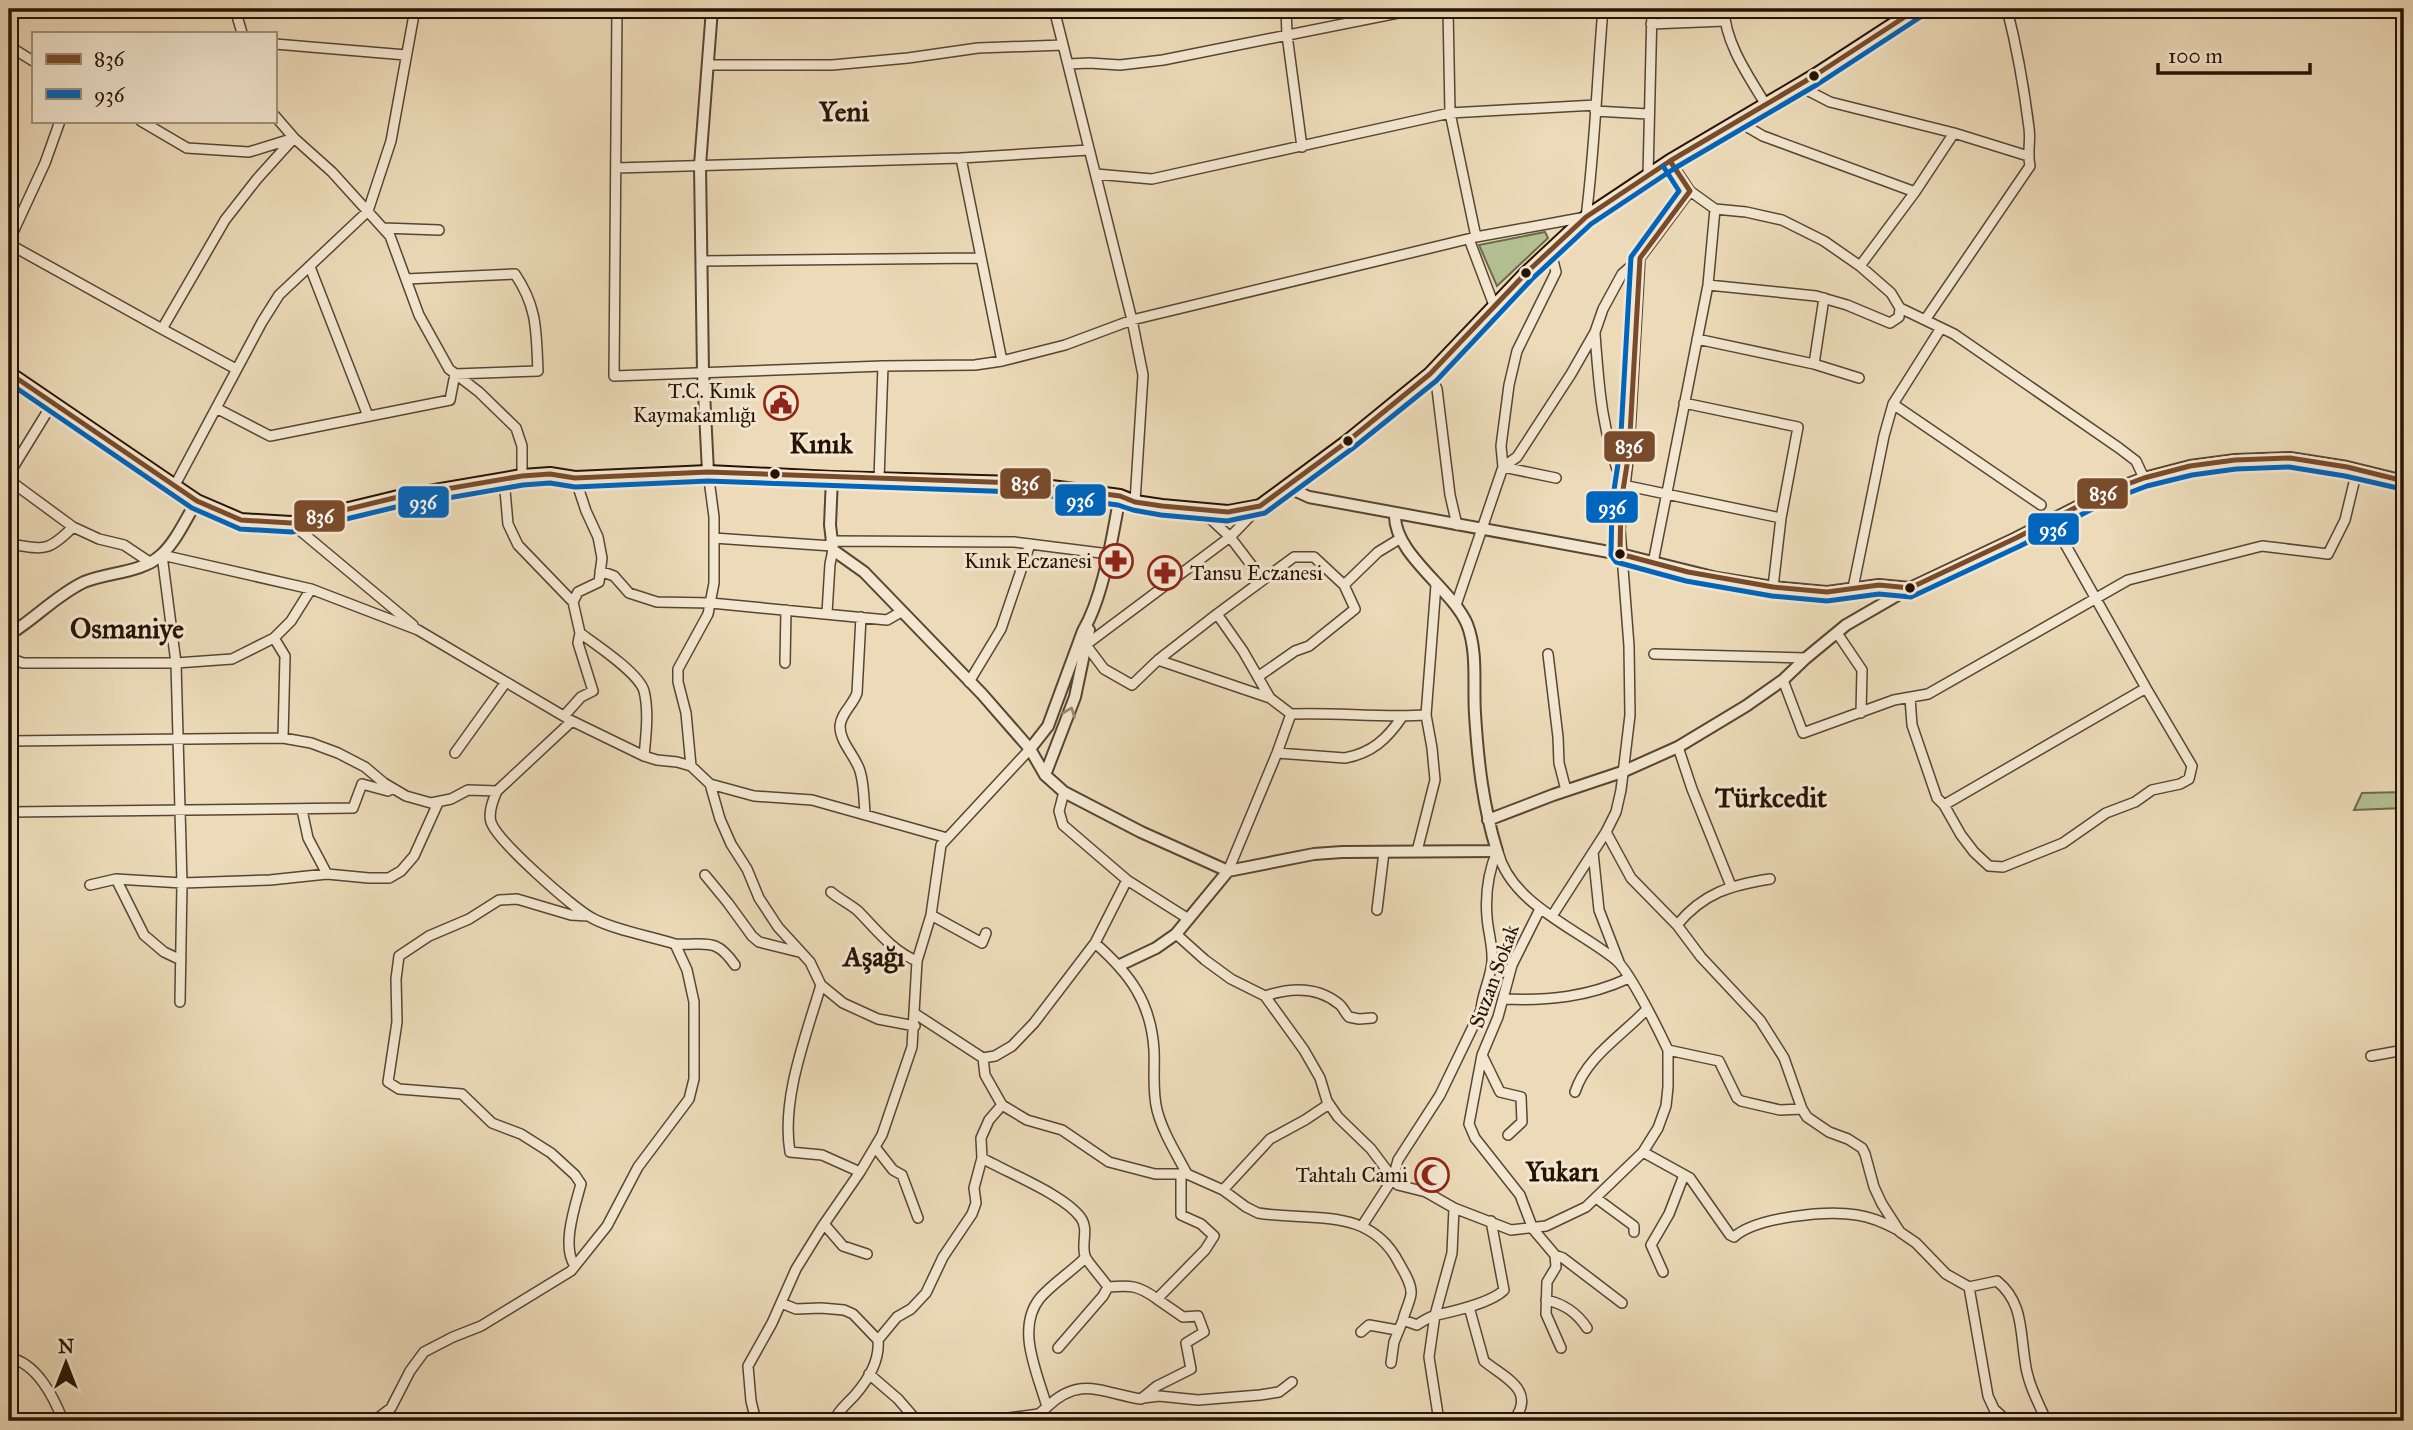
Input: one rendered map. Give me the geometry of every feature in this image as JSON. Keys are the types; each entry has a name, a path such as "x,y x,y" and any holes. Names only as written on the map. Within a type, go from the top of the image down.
{"main road":[{"path":"9,373 197,501 241,520 291,523 394,498 522,476 550,474 575,478 708,472 1021,483 1120,496 1135,502 1228,512 1260,506 1348,441 1430,374 1550,249 1586,217 1670,161 1766,105 1911,11"}],"street":[{"path":"235,9 242,32"},
{"path":"175,485 236,369 279,295 368,211 391,141 415,9"},
{"path":"617,9 614,376 975,365 1002,361 1065,345 1132,320 1472,238 1586,217 1603,9"},
{"path":"691,766 678,669 708,614 714,583 714,517 708,472 703,372 700,165 712,9"},
{"path":"1054,9 1132,320 1143,375 1135,502"},
{"path":"1286,9 1302,147"},
{"path":"1069,64 1120,65 1163,60 1419,9"},
{"path":"1448,9 1450,113 1472,238 1495,308"},
{"path":"1648,176 1652,9"},
{"path":"1724,9 1724,21 1748,75 1766,105"},
{"path":"1925,320 2030,166 2024,86 2007,9"},
{"path":"1651,24 1724,21"},
{"path":"276,44 406,55"},
{"path":"708,65 832,65 978,48 1063,45"},
{"path":"9,46 32,60"},
{"path":"1797,85 1830,102 2028,156"},
{"path":"1096,174 1152,179 1450,113 1596,108 1648,114"},
{"path":"276,117 294,138 332,172 390,236 419,315 449,369 479,392 516,428 523,446 522,476"},
{"path":"1737,121 1763,136 1914,192"},
{"path":"60,122 45,163 13,225 9,243 236,369"},
{"path":"143,122 187,148 249,152 294,138"},
{"path":"1860,266 1954,134"},
{"path":"162,329 225,220 294,138"},
{"path":"616,168 961,158 1089,150"},
{"path":"961,158 1002,361"},
{"path":"1670,161 1690,191 1715,209 1782,220 1824,241 1860,266 1891,293 1900,307 1954,334 2119,448 2136,461 2144,478"},
{"path":"1503,467 1517,457 1571,374 1595,332 1622,274 1640,258 1690,191"},
{"path":"1653,563 1708,285 1715,209"},
{"path":"383,228 439,230"},
{"path":"1456,606 1503,467 1501,446 1509,385 1517,351 1556,272 1550,249"},
{"path":"702,261 980,258"},
{"path":"1552,916 1616,812 1630,715 1629,646 1620,554 1623,485 1629,452 1640,258"},
{"path":"310,267 368,416"},
{"path":"406,279 515,274 527,292 536,323 538,371 455,374"},
{"path":"1708,285 1824,298 1890,323 1899,317 1900,307"},
{"path":"1814,364 1824,298"},
{"path":"1853,588 1893,404 1941,328"},
{"path":"1595,332 1607,441 1623,485"},
{"path":"1698,339 1814,364 1859,377"},
{"path":"879,479 883,366"},
{"path":"216,408 270,436 450,400 455,374"},
{"path":"1430,374 1437,389 1450,495 1457,525"},
{"path":"9,398 21,382"},
{"path":"1684,403 1798,427 1781,517 1773,587"},
{"path":"9,474 52,404"},
{"path":"1893,404 2041,505"},
{"path":"1488,820 1622,772 1678,747 1746,706 1783,680 1837,633 1910,588 2106,492 2144,478 2190,467 2235,460 2276,458 2357,470 2404,481"},
{"path":"1503,467 1556,478"},
{"path":"1783,680 1803,733 1894,700 1928,694 2128,580 2262,546 2328,554 2346,520 2357,470"},
{"path":"573,602 578,592 598,582 602,558 598,537 575,478"},
{"path":"827,613 832,546 832,478"},
{"path":"504,479 508,524 518,545 573,602 580,633 578,643 593,691 581,697 568,718 496,791 491,806 491,821 498,834 531,867 589,916"},
{"path":"9,480 73,527 99,539 124,545 151,562"},
{"path":"1623,485 1781,517"},
{"path":"1287,487 1309,497 1620,554 1707,576 1773,587 1827,593 1879,584 1910,588"},
{"path":"756,1421 748,1366 796,1269 882,1135 912,1046 916,961 931,915 941,845 1048,726 1089,620 1109,554 1120,496"},
{"path":"10,633 29,622 59,596 86,581 151,562 162,555 197,501"},
{"path":"1076,652 1230,537 1260,506"},
{"path":"1200,509 1230,537 1262,579"},
{"path":"1395,514 1395,526 1401,538 1436,585 1456,606 1472,638 1480,782 1501,864 1540,909 1619,962"},
{"path":"1910,698 1912,725 1937,798 1974,852 1989,866 2003,867 2063,843 2106,814 2135,802 2152,790 2180,784 2189,779 2192,766 2051,519"},
{"path":"291,523 418,630 568,718 644,756 691,766 710,783 754,796 812,800 947,838"},
{"path":"9,544 39,548 55,544 73,527"},
{"path":"714,538 832,546 940,540 1014,542 1109,554"},
{"path":"1344,585 1378,552 1401,538"},
{"path":"969,682 1001,629 1030,544"},
{"path":"832,546 864,572 969,682 1030,749 1045,775 1064,792 1141,832 1228,871 1314,854 1497,851"},
{"path":"162,555 311,589 418,630"},
{"path":"162,555 176,663 182,883 180,1002"},
{"path":"1086,645 1104,669 1132,685 1158,660 1262,579 1294,557 1314,557 1344,585 1355,609 1309,646 1259,676"},
{"path":"600,571 614,576 624,590 642,599 672,604 711,603 887,620 901,612"},
{"path":"1417,851 1435,780 1426,715 1436,585"},
{"path":"9,658 23,663 176,663 232,659 274,638 291,621 311,589"},
{"path":"785,663 786,610"},
{"path":"1217,614 1259,676 1270,698"},
{"path":"861,617 857,693 844,713 840,728 845,745 855,758 861,774 865,814"},
{"path":"1045,775 1075,697 1089,620"},
{"path":"580,633 621,663 644,688 647,727 644,756"},
{"path":"1837,633 1862,670 1861,713"},
{"path":"274,638 285,656 283,738"},
{"path":"1548,654 1559,763 1566,790"},
{"path":"1654,654 1806,658"},
{"path":"1158,660 1270,698 1291,714 1402,717 1426,715"},
{"path":"455,753 506,682"},
{"path":"1944,805 2146,688"},
{"path":"1120,965 1156,948 1175,934 1228,871 1291,714"},
{"path":"1277,753 1345,758 1356,756 1380,743 1402,717"},
{"path":"9,741 283,738 311,743 338,753 365,767 391,788 406,796 438,803 467,790 496,791"},
{"path":"1678,747 1731,886"},
{"path":"710,783 719,819 747,869 759,898 778,927 816,970 821,985 843,1003 878,1019 915,1026"},
{"path":"9,813 353,808 362,784 388,791 391,788"},
{"path":"1064,792 1059,811 1063,825 1127,880 1187,918"},
{"path":"90,884 116,879 182,883 270,880 327,874 389,878 401,871 414,856 438,803"},
{"path":"302,810 308,838 327,874"},
{"path":"1606,832 1631,878 1677,925 1701,957 1760,1020 1783,1058 1802,1109 1829,1132 1849,1139 1862,1148 1877,1196 1900,1231"},
{"path":"1362,1226 1393,1178 1398,1160 1440,1095 1481,1010 1492,966 1487,918 1488,880 1497,851"},
{"path":"1377,910 1384,852"},
{"path":"1175,934 1231,979 1265,996 1304,1050 1320,1078 1329,1104 1338,1117 1371,1149 1398,1185 1426,1192 1454,1208 1511,1230 1533,1229 1546,1226 1587,1207 1643,1152 1658,1128 1666,1105 1668,1050 1619,962 1599,910 1593,852"},
{"path":"705,875 729,903 751,936 760,942 802,953"},
{"path":"116,879 144,934 164,952 181,960"},
{"path":"1677,925 1691,908 1731,886 1770,879"},
{"path":"914,1013 983,1058 996,1056 1012,1046 1034,1023 1095,943 1127,880"},
{"path":"831,892 855,909 890,944 916,961"},
{"path":"575,1266 569,1258 568,1247 581,1184 575,1175 551,1153 522,1134 492,1123 462,1094 399,1089 388,1082 397,1022 396,979 399,956 429,936 469,919 499,900 517,899 572,915 589,916 637,934 675,944 711,943 724,949 735,965"},
{"name":"Suzan Sokak","path":"1540,909 1512,965 1504,999 1482,1055 1469,1124 1475,1138 1520,1195 1533,1229 1555,1255 1563,1258 1622,1303"},
{"path":"931,915 982,943 986,933"},
{"path":"1095,943 1120,965 1141,996 1154,1049 1153,1079 1157,1108 1184,1175 1181,1215 1201,1224 1214,1236 1205,1250 1157,1299"},
{"path":"374,1421 391,1408 410,1371 424,1352 481,1326 571,1271 607,1226 638,1167 688,1099 694,1079 694,1002 687,970 675,944"},
{"path":"1504,999 1542,1000 1579,995 1629,978"},
{"path":"821,985 802,1046 792,1098 788,1136 790,1152 822,1155 860,1172"},
{"path":"1265,996 1294,989 1310,991 1341,1005 1349,1017 1371,1018"},
{"path":"1575,1092 1597,1057 1647,1009"},
{"path":"1481,1010 1498,1017"},
{"path":"2371,1056 2404,1049"},
{"path":"1668,1050 1719,1061 1741,1101 1780,1110 1802,1109"},
{"name":"Suzan Sokak","path":"1482,1055 1500,1092 1521,1097 1522,1122 1508,1135"},
{"path":"983,1058 985,1075 1002,1105 1027,1120 1062,1130 1109,1162 1155,1174 1184,1175 1223,1190 1245,1207 1258,1213 1324,1218 1362,1226 1382,1240 1395,1254 1411,1293 1398,1330 1391,1363"},
{"path":"1223,1190 1270,1139 1329,1104"},
{"path":"878,1340 897,1317 911,1310 926,1293 943,1257 972,1214 976,1203 974,1188 982,1158 981,1138 989,1120 1002,1105"},
{"path":"875,1147 893,1170 902,1175 918,1218"},
{"path":"1643,1152 1690,1178 1730,1236 1734,1237 1741,1231 1764,1223 1797,1216 1853,1214 1870,1217 1900,1231 1916,1243 1946,1274 1969,1287 1997,1281 2007,1289 2021,1320 2025,1363 2045,1418"},
{"path":"982,1158 1048,1192 1082,1219 1086,1231 1085,1258 1108,1287"},
{"path":"1663,1272 1651,1245 1669,1214 1684,1175"},
{"path":"1596,1198 1634,1226 1633,1232"},
{"path":"1449,1421 1439,1417 1429,1356 1435,1315 1451,1253 1454,1208"},
{"path":"1403,1320 1417,1325 1435,1315 1446,1315 1469,1307 1504,1290 1491,1221"},
{"path":"824,1224 843,1246 867,1254"},
{"path":"1555,1255 1556,1267 1547,1282 1547,1320 1560,1348"},
{"path":"1047,1407 1028,1341 1030,1323 1040,1298 1085,1258"},
{"path":"1108,1287 1126,1285 1143,1289 1183,1317 1198,1316 1204,1332 1186,1343 1191,1369 1141,1399"},
{"path":"1059,1348 1108,1287"},
{"path":"1969,1287 1988,1396 1994,1409 2007,1421"},
{"path":"1546,1300 1560,1303 1576,1314 1587,1328"},
{"path":"781,1303 796,1309 844,1310 853,1314 878,1340 879,1353 870,1374 834,1421"},
{"path":"1469,1307 1484,1361 1510,1379 1518,1390 1521,1405 1513,1421"},
{"path":"1361,1332 1369,1325 1398,1330"},
{"path":"9,1357 22,1361 33,1369 64,1421"},
{"path":"870,1374 918,1421"},
{"path":"985,1421 1039,1414 1057,1397 1082,1387 1141,1399 1159,1396 1198,1400 1279,1392 1292,1382"}],"green space":[{"path":"1545,232 1548,238 1497,286 1479,245"},
{"path":"2404,792 2404,808 2354,810 2362,793"}],"transit line":[{"name":"836","path":"9,373 197,501 241,520 291,523 394,498 522,476 550,474 575,478 708,472 1021,483 1120,496 1135,502 1162,506 1228,512 1260,506 1348,441 1430,374 1526,273 1586,217 1670,161 1814,76 1917,9"},
{"name":"936","path":"9,383 192,508 240,529 292,532 396,507 523,485 550,483 575,487 708,481 1020,492 1118,505 1161,515 1227,521 1265,513 1353,448 1436,381 1532,279 1591,224 1675,168 1818,84 1922,16"},
{"name":"836","path":"1670,161 1690,191 1640,258 1629,452 1621,503 1620,554 1688,572 1773,587 1827,592 1879,585 1910,588 2106,492 2144,478 2190,466 2235,460 2290,458 2347,467 2404,481"},
{"name":"936","path":"1663,166 1679,191 1631,257 1620,451 1612,503 1611,555 1616,562 1686,581 1772,596 1827,601 1879,594 1911,597 2110,500 2147,486 2192,475 2236,469 2289,467 2402,489"}],"place":[{"name":"T.C. Kınık Kaymakamlığı","path":"781,403"},
{"name":"Kınık Eczanesi","path":"1116,561"},
{"name":"Tansu Eczanesi","path":"1165,573"},
{"name":"Tahtalı Cami","path":"1432,1175"}],"district":[{"name":"Yeni","path":"844,111"},
{"name":"Kınık","path":"821,443"},
{"name":"Osmaniye","path":"127,628"},
{"name":"Türkcedit","path":"1771,797"},
{"name":"Aşağı","path":"874,956"},
{"name":"Yukarı","path":"1562,1171"}]}
